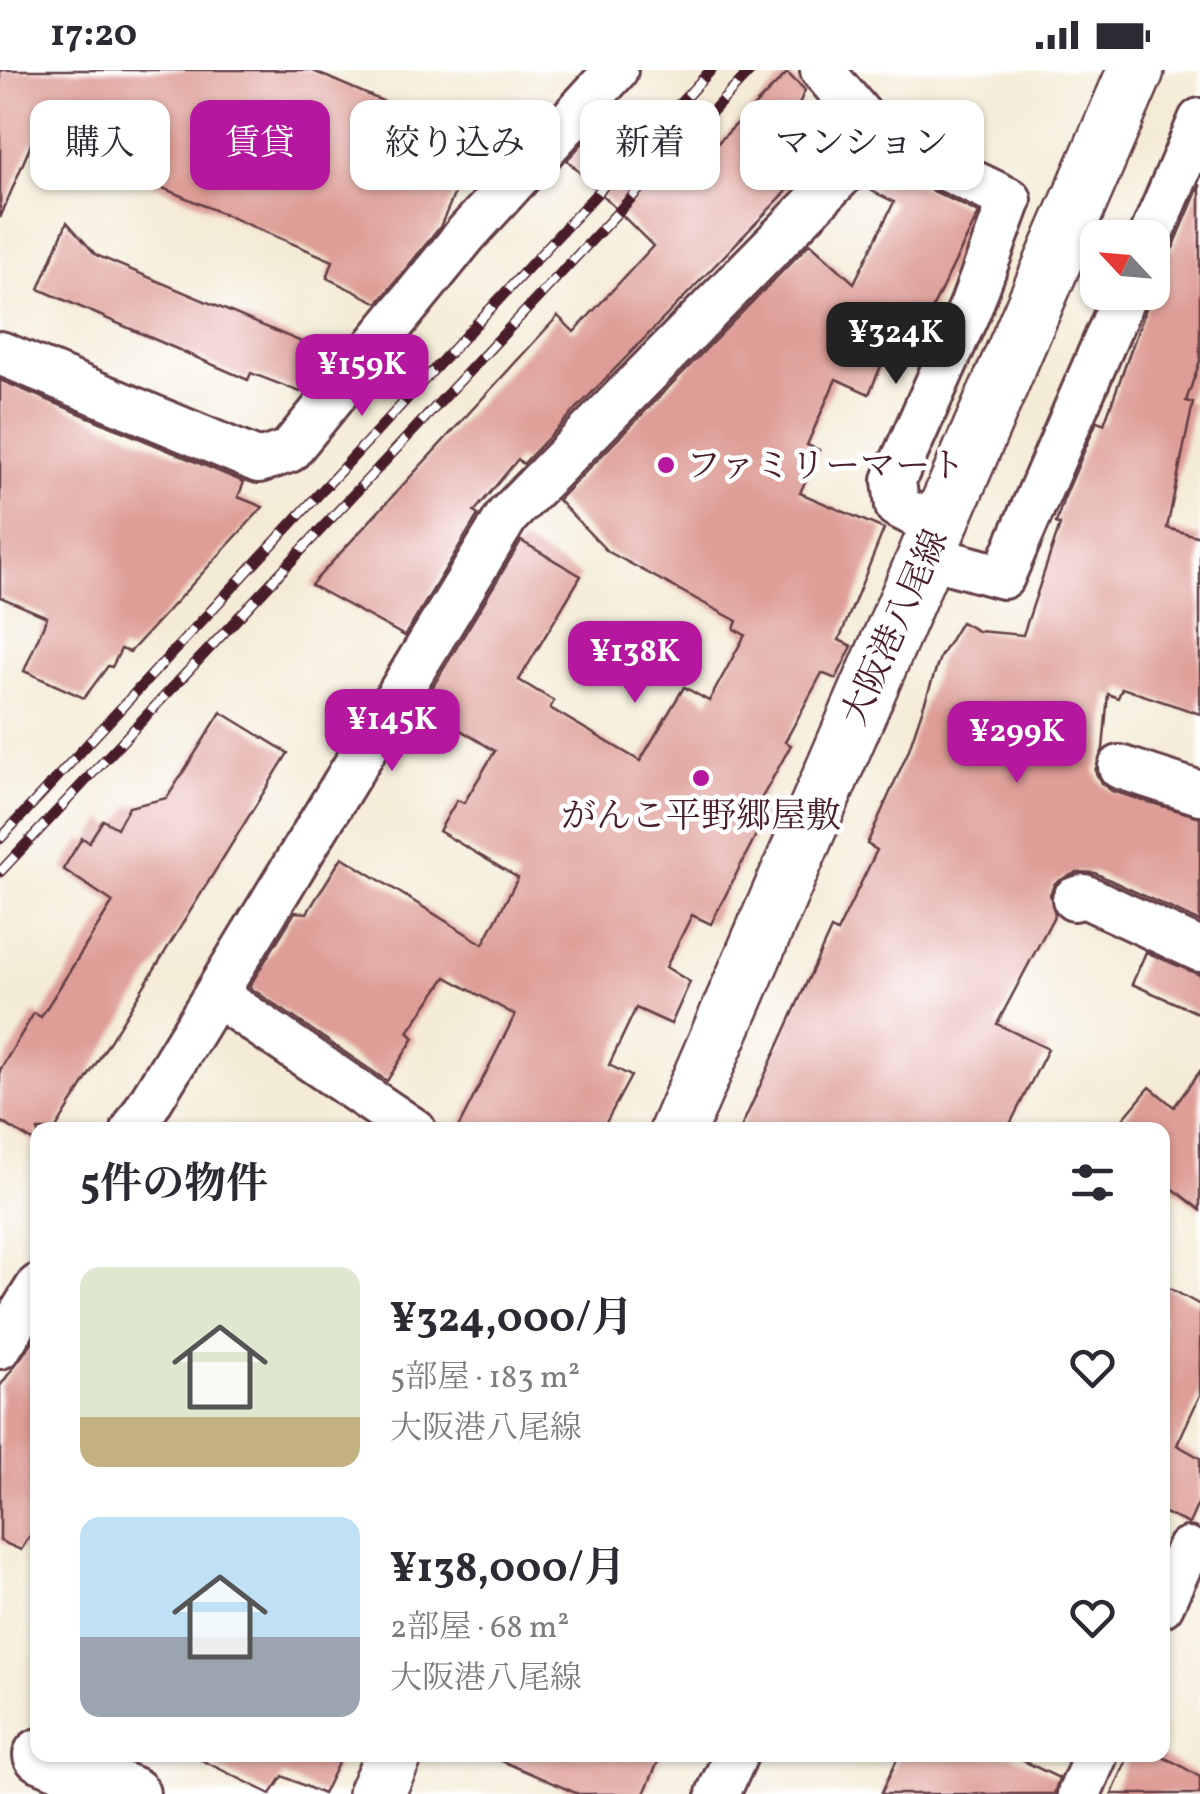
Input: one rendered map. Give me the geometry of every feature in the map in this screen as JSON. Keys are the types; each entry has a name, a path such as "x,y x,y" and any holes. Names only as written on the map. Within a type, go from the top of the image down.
{"main road":[{"name":"大阪港八尾線","path":"681,1122 1136,70"},
{"path":"376,1794 391,1762"}],"street":[{"path":"0,353 260,461 289,451 466,234 616,70"},
{"path":"822,70 848,100"},
{"path":"1158,220 1200,120"},
{"path":"984,187 1010,200 971,306 894,480 897,506 933,541 1004,577 1118,310"},
{"path":"138,1122 507,516 827,190"},
{"path":"1120,767 1200,794"},
{"path":"1074,899 1084,896 1200,950"},
{"path":"216,995 402,1122"},
{"path":"0,1347 30,1299"},
{"path":"1170,1583 1183,1547"},
{"path":"0,1737 30,1750"},
{"path":"57,1762 132,1794"},
{"path":"718,1794 733,1762"},
{"path":"1079,1794 1093,1762"}],"building":[{"path":"0,70 311,70 380,100 350,100 350,190 456,190 440,227 378,303 327,278 333,261 167,190 170,100 30,100 30,147 0,218"},
{"path":"787,73 805,90 801,100 760,100"},
{"path":"740,120 740,190 788,190 523,464 518,459 474,512 478,515 405,636 311,585 558,316 574,332 653,246 597,190 720,190 720,141"},
{"path":"580,146 580,173 567,160"},
{"path":"1200,184 1200,361 1186,401 1193,403 1167,528 1200,537 1200,714 1122,688 1118,698 1108,694 1103,749 1095,771 1101,783 1112,791 1200,817 1200,922 1095,873 1077,872 1055,883 1050,894 1055,914 997,1024 1048,1049 1011,1122 744,1122 831,929 837,932 877,850 867,844 908,752 940,657 961,622 978,631 1023,635 1060,525 1056,523 1063,501 1097,421 1104,424 1145,310 1170,310 1170,251"},
{"path":"872,190 932,190 979,213 921,331 900,322 869,394 836,379 807,445 819,450 800,493 884,529 839,640 852,646 836,679 822,673 785,742 791,745 755,810 765,817 711,924 692,915 666,967 690,982 671,1024 636,1008 609,1065 631,1076 606,1122 461,1122 515,1015 446,977 408,1032 414,1038 387,1081 249,987 295,912 307,913 342,857 483,944 518,878 439,831 457,800 464,803 495,751 421,706 521,541 581,576 519,680 554,701 550,708 640,761 684,687 709,701 745,635 734,629 737,621 607,551 558,500 810,243 854,283 894,202"},
{"path":"67,222 96,255 318,349 300,392 251,373 248,380 39,289"},
{"path":"0,380 244,482 238,497 263,507 130,652 121,649 112,667 108,666 84,698 24,671 47,617 0,597"},
{"path":"221,712 288,753 60,1122 30,1122 30,1139 0,1121 0,1070 34,1013 41,1017 113,902 63,869 82,838 89,842 103,820 117,828 129,807 167,798"},
{"path":"1146,952 1200,975 1200,1014 1132,984"},
{"path":"1200,1071 1200,1210 1170,1186 1170,1122 1121,1122 1150,1087 1174,1107"},
{"path":"1170,1288 1200,1305 1200,1395 1177,1445 1200,1458 1200,1499 1189,1524 1170,1516"},
{"path":"30,1345 30,1536 21,1550 0,1541 0,1386"},
{"path":"1170,1760 1200,1777 1200,1794 1112,1794 1126,1762"},
{"path":"205,1762 339,1762 323,1794 283,1776 271,1794"},
{"path":"504,1762 658,1762 644,1794 578,1794"},
{"path":"896,1762 1026,1762 1059,1778 1054,1794 881,1794"}],"railway":[{"path":"0,839 711,70"},
{"path":"0,872 751,70"}],"place":[{"name":"ファミリーマート","path":"666,465"},
{"name":"がんこ平野郷屋敷","path":"701,778"}]}
